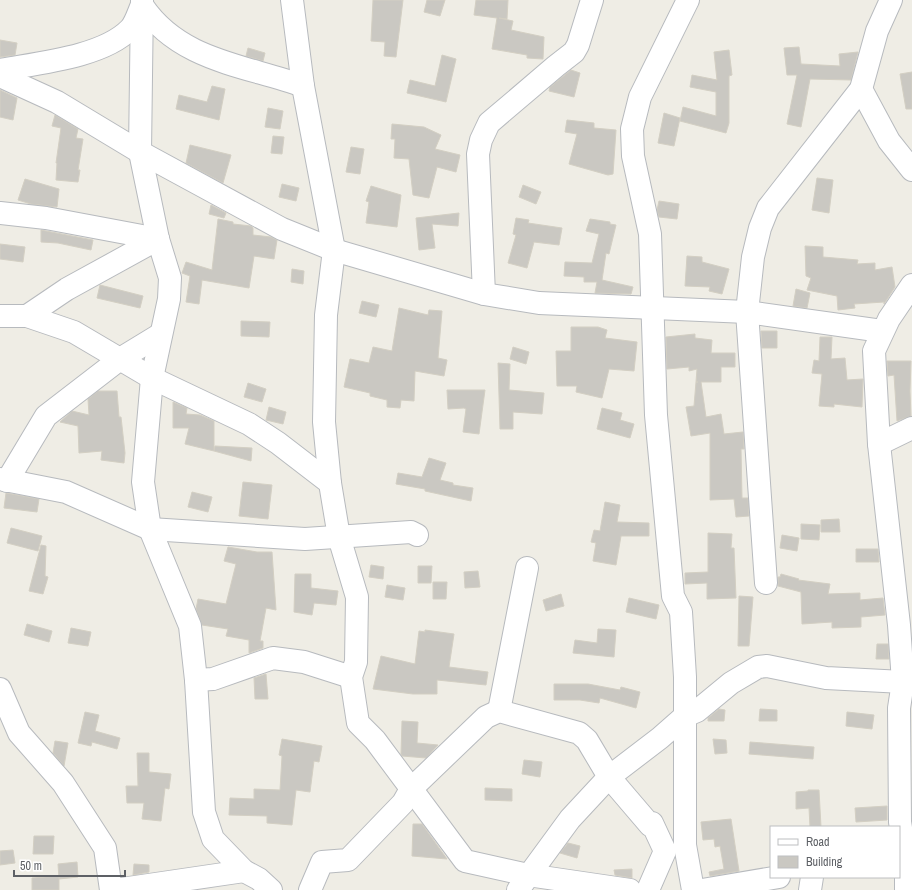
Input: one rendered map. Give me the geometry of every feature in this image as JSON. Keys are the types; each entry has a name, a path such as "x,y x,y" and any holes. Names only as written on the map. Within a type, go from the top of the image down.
{"street":[{"path":"292,0 304,86 334,250 326,315 324,422 330,483 340,537 358,597 356,662 351,677 358,723 374,740 465,861 523,882 630,890"},
{"path":"484,294 478,154 481,140 489,123 574,52 578,45 592,0"},
{"path":"688,0 640,97 632,129 633,156 650,234 656,415 673,596 681,612 685,677 685,845 693,890"},
{"path":"766,582 747,312 753,257 760,228 768,208 861,89 877,31 892,0"},
{"path":"142,2 150,18 170,36 195,52 304,86"},
{"path":"0,70 88,52 110,45 131,28 142,2"},
{"path":"142,2 140,152 158,239 170,278 169,299 152,378 143,482 150,530 190,626 196,680 204,812 213,839 244,871 259,879 271,890"},
{"path":"0,76 57,102 140,152 282,229 334,250 484,294 539,303 747,312 882,331"},
{"path":"861,89 889,141 912,170"},
{"path":"0,213 46,218 158,239"},
{"path":"27,316 67,289 158,239"},
{"path":"906,890 906,859 900,822 900,708 909,685 900,625 879,444 874,351 882,331 912,285"},
{"path":"0,316 27,316 74,332 152,378 249,424 278,442 330,483"},
{"path":"161,334 120,359 46,416 3,480 66,492 150,530 305,539 411,532 417,535"},
{"path":"879,444 912,428"},
{"path":"499,711 528,568"},
{"path":"196,680 213,679 272,658 304,662 351,677"},
{"path":"523,882 570,819 609,777 660,738 685,716 697,710 731,683 758,667 767,666 826,678 909,685"},
{"path":"0,689 19,733 63,783 105,848 111,890"},
{"path":"310,890 322,862 348,860 403,803 411,789 486,717 499,711 578,732 587,740 609,777 650,825 652,823 665,851 648,890"},
{"path":"115,890 244,871"},
{"path":"702,890 774,878"},
{"path":"810,890 812,878"}],"building":[{"path":"373,0 403,0 396,57 384,56 385,42 371,41"},
{"path":"427,0 445,0 440,16 424,12"},
{"path":"476,0 508,0 507,19 499,18 513,21 511,30 544,37 543,59 527,58 527,55 492,49 497,18 474,15"},
{"path":"0,40 17,43 15,55 0,57"},
{"path":"799,47 801,64 840,66 839,54 858,52 851,80 810,79 801,127 787,124 797,75 787,75 784,48"},
{"path":"248,48 265,53 263,61 246,56"},
{"path":"729,50 732,75 729,76 729,123 726,133 680,121 683,107 716,116 716,92 690,87 692,75 717,80 714,52"},
{"path":"442,55 456,59 446,102 407,93 410,80 435,86"},
{"path":"571,70 580,73 574,97 549,91 550,87"},
{"path":"912,72 912,109 906,109 900,74"},
{"path":"212,86 225,89 219,120 176,109 179,95 207,102"},
{"path":"0,90 17,98 13,120 0,117"},
{"path":"268,108 283,111 280,129 265,127"},
{"path":"664,113 680,118 674,146 658,143"},
{"path":"55,115 78,129 76,138 83,139 78,170 80,170 78,182 56,180 56,163 61,128 52,126"},
{"path":"567,120 594,123 594,128 616,130 613,174 608,175 569,164 577,134 565,132"},
{"path":"392,124 424,127 441,135 435,149 460,155 456,172 437,167 429,198 413,195 409,159 394,158 395,139 391,139"},
{"path":"273,136 284,137 282,154 271,153"},
{"path":"190,145 231,155 223,183 186,163"},
{"path":"351,147 364,149 360,174 346,172"},
{"path":"817,178 833,180 829,213 812,210"},
{"path":"25,179 59,189 57,207 31,204 18,200"},
{"path":"282,184 299,188 296,201 279,197"},
{"path":"523,185 541,192 536,204 519,197"},
{"path":"371,186 401,195 397,227 366,223 369,202 366,201"},
{"path":"659,201 679,204 677,219 659,217 657,210"},
{"path":"211,205 226,213 224,218 209,214"},
{"path":"459,213 458,226 432,224 435,248 419,250 416,218"},
{"path":"516,218 529,220 528,223 562,228 559,245 534,242 527,268 508,263 516,235 513,234"},
{"path":"218,219 233,222 233,224 251,226 253,228 253,235 271,237 277,240 274,259 254,256 249,288 202,280 199,304 186,302 190,276 182,273 186,262 212,270"},
{"path":"590,219 610,222 610,224 616,225 609,254 606,253 602,280 633,287 631,294 595,293 597,282 584,282 584,277 564,276 565,262 592,263 599,234 586,231"},
{"path":"41,230 93,240 91,250 58,243 41,242"},
{"path":"0,244 25,247 23,262 0,259"},
{"path":"805,246 823,247 823,257 858,260 857,264 875,263 875,270 892,267 895,287 884,304 884,302 854,304 855,308 838,310 837,296 807,290 811,278 806,276"},
{"path":"687,256 702,257 702,262 729,269 722,294 709,291 710,287 685,286"},
{"path":"292,269 304,271 303,284 291,282"},
{"path":"100,285 143,296 140,308 97,298"},
{"path":"796,289 810,293 807,308 793,306"},
{"path":"362,301 379,305 376,317 359,313"},
{"path":"399,308 428,315 429,310 442,311 438,358 447,360 444,376 415,371 414,401 401,400 400,408 387,407 387,400 370,396 370,393 344,387 350,359 369,363 373,347 392,351"},
{"path":"241,321 270,322 269,337 241,336"},
{"path":"571,327 598,327 607,330 605,338 637,342 634,371 609,369 602,398 576,392 577,386 557,386 556,351 571,351"},
{"path":"761,331 777,331 777,348 762,348"},
{"path":"695,334 695,338 712,340 711,353 735,353 735,367 721,367 721,382 701,382 706,417 721,414 724,434 743,432 744,449 741,449 742,498 748,498 749,516 736,517 734,499 710,500 710,433 691,436 686,407 694,406 697,369 689,371 689,367 667,369 666,337"},
{"path":"820,337 832,337 831,359 845,358 847,380 863,379 862,407 834,404 834,407 819,406 822,374 812,373 814,360 819,361"},
{"path":"513,347 529,352 526,364 510,359"},
{"path":"887,361 911,361 911,416 897,421 894,375 888,376"},
{"path":"498,363 510,364 509,390 544,393 542,414 513,412 513,429 500,429"},
{"path":"248,383 266,389 262,402 244,397"},
{"path":"447,390 485,390 479,434 463,432 466,409 448,409"},
{"path":"98,391 117,391 119,417 121,417 125,453 124,463 101,460 102,451 79,453 78,426 60,422 72,411 89,415 88,399"},
{"path":"173,402 187,408 186,414 200,415 214,421 214,451 185,444 189,428 173,428"},
{"path":"269,407 286,412 283,424 266,420"},
{"path":"602,408 622,413 620,420 634,424 630,438 597,429"},
{"path":"215,446 252,448 251,461 214,451"},
{"path":"429,458 446,463 440,480 453,483 453,485 473,488 471,501 425,491 425,489 396,484 398,473 422,477"},
{"path":"243,482 272,485 268,519 239,516"},
{"path":"192,492 212,497 208,512 188,507"},
{"path":"6,493 39,499 37,512 4,508"},
{"path":"605,502 620,505 617,522 649,523 649,536 621,536 616,565 593,561 596,543 591,542 594,530 600,531"},
{"path":"839,519 840,532 821,532 821,520"},
{"path":"801,524 820,525 819,540 801,539"},
{"path":"11,528 42,536 38,551 7,543"},
{"path":"708,533 732,534 731,548 734,548 736,598 707,599 707,583 685,584 685,573 708,572"},
{"path":"782,535 799,538 797,551 780,548"},
{"path":"41,545 46,546 45,576 48,577 43,594 29,591"},
{"path":"228,547 257,552 272,552 276,610 266,608 260,641 263,641 263,648 249,653 249,640 226,636 228,629 202,625 196,609 198,599 226,604 236,564 224,561"},
{"path":"856,549 878,549 879,562 856,562"},
{"path":"371,565 384,567 383,579 369,577"},
{"path":"418,566 432,566 431,583 418,583"},
{"path":"478,571 480,587 465,588 464,572"},
{"path":"295,574 311,574 311,588 338,591 336,605 314,603 312,615 294,612"},
{"path":"781,574 799,579 798,580 830,584 828,594 860,593 860,600 883,598 885,615 861,617 861,627 832,628 832,622 802,624 801,592 778,586 778,577 780,577"},
{"path":"433,582 447,582 446,599 433,599"},
{"path":"387,585 405,588 403,600 385,597"},
{"path":"561,594 564,606 546,611 543,600"},
{"path":"739,596 753,597 749,646 738,646"},
{"path":"629,598 659,605 656,619 626,612"},
{"path":"27,624 52,631 49,642 24,635"},
{"path":"71,628 91,632 88,646 68,643"},
{"path":"598,629 616,630 614,657 573,653 575,640 597,643"},
{"path":"425,630 454,634 449,667 488,672 486,685 437,680 437,694 413,694 373,689 381,656 415,664 419,631 425,632"},
{"path":"877,644 888,644 889,659 876,659"},
{"path":"266,674 268,699 255,699 254,678"},
{"path":"554,684 588,684 620,690 621,687 640,692 636,708 600,698 599,703 580,700 554,700"},
{"path":"719,709 725,710 724,721 708,721 708,718"},
{"path":"760,709 777,710 777,721 759,721"},
{"path":"85,712 99,715 95,731 120,738 117,749 92,742 91,746 78,743"},
{"path":"847,712 874,715 872,729 846,726"},
{"path":"402,721 418,722 417,743 438,745 426,758 402,756"},
{"path":"282,739 322,746 319,762 314,761 310,792 296,790 292,825 267,823 267,816 229,815 230,798 254,799 254,789 280,790 282,756 279,755"},
{"path":"713,739 726,740 727,753 715,754"},
{"path":"55,741 68,743 64,766 53,753"},
{"path":"750,742 814,747 813,759 749,754"},
{"path":"137,753 149,753 149,772 171,774 169,789 165,788 161,821 142,819 144,803 127,803 126,786 138,786"},
{"path":"524,760 542,762 540,777 522,774"},
{"path":"485,788 512,789 512,801 485,800"},
{"path":"819,790 821,826 810,826 809,808 796,809 796,792"},
{"path":"887,806 887,820 856,822 855,808"},
{"path":"731,819 739,871 710,876 709,872 724,869 720,846 715,847 714,839 703,840 701,822"},
{"path":"413,824 422,824 447,859 412,856"},
{"path":"34,836 54,836 53,854 33,854"},
{"path":"568,843 580,846 577,858 560,853"},
{"path":"13,850 15,863 0,865 0,851"},
{"path":"77,862 78,877 59,879 58,864"},
{"path":"134,864 149,865 149,872 133,875"},
{"path":"632,869 632,878 615,875 614,870"},
{"path":"59,876 59,890 32,890 32,878"}]}
